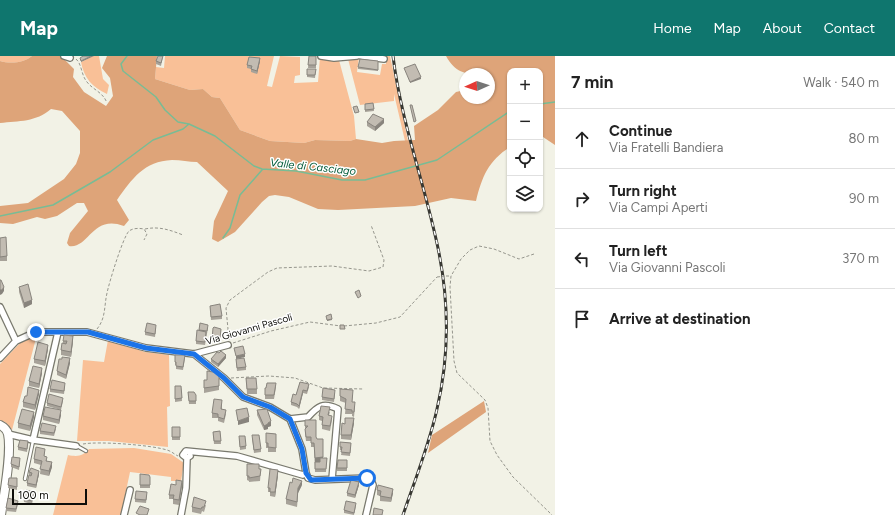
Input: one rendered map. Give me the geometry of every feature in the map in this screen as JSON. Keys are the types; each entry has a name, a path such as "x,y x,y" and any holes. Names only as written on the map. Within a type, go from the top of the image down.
{"street":[{"path":"321,56 334,58 357,56"},
{"path":"361,56 384,58"},
{"path":"0,306 16,341"},
{"name":"Via Giovanni Pascoli","path":"0,358 16,341 36,332 88,332 146,348 194,354 228,345"},
{"path":"33,440 58,332"},
{"name":"Via Giovanni Pascoli","path":"194,354 224,378 243,397 270,407 290,419"},
{"path":"305,474 302,449 290,419 308,417 317,407 321,405 338,409 332,479"},
{"path":"0,425 4,427 8,434 8,463 1,515"},
{"path":"8,434 33,440 76,446"},
{"path":"181,515 186,488 187,455 198,451 237,456 305,474 311,480 367,478 371,480 373,485 366,515"},
{"path":"124,515 130,490"}],"lane":[{"path":"25,479 33,440"},
{"path":"76,446 86,451"}],"path":[{"path":"70,58 78,61 83,77 88,83 105,96 107,103"},
{"path":"228,345 230,336 226,308 230,300 268,272 277,268 291,266 332,266 369,271 383,267 384,260 371,225"},
{"path":"88,332 96,331 103,323 106,294 124,240 130,231 138,228 144,229 154,227 183,235"},
{"path":"144,229 147,234 144,240"},
{"path":"534,254 519,259 494,249 479,246 470,250 461,259 451,276 450,287 454,361 457,373 486,400 488,408 490,441 497,455 513,477 552,515"},
{"name":"Via Giovanni Pascoli","path":"228,345 271,331 310,322 353,326 400,317 437,277 451,276"},
{"path":"224,378 269,376 295,378 323,388 363,389"},
{"path":"76,446 88,443 110,443 168,450 177,455 187,455"}],"shaded area":[{"path":"0,56 32,56 25,60 12,63 0,61"},
{"path":"32,56 61,56 74,69 73,77 84,92 106,106 113,96 110,78 102,68 107,56 157,56 155,79 190,90 203,89 212,97 220,98 240,130 270,141 304,143 315,140 350,141 356,139 382,143 415,140 414,126 438,110 456,92 459,91 459,104 495,104 495,68 459,68 459,70 450,63 446,56 555,56 555,145 543,137 543,68 507,68 507,149 496,158 487,170 476,201 451,198 415,206 338,210 318,209 289,197 275,195 269,196 262,202 235,232 218,242 212,239 214,221 228,191 197,162 172,160 162,161 140,172 117,200 129,220 124,226 105,224 76,246 69,246 67,243 70,233 88,211 84,203 77,203 57,216 45,219 37,217 13,224 0,223 0,206 28,203 64,179 76,164 80,153 80,131 62,111 51,109 33,119 0,123 0,61 17,62"},
{"path":"93,56 99,56 103,79 109,85 107,94 93,85 82,68 81,62"},
{"path":"165,56 274,56 267,86 272,87 280,56 300,57 300,75 295,76 294,83 318,82 320,57 339,60 354,116 356,139 350,141 315,140 304,143 270,141 240,130 220,98 212,97 203,89 190,90 155,79 156,67 164,68"},
{"path":"386,56 390,56 408,141 405,141 394,94 394,101 360,105 348,59 359,57 357,72 380,75 382,64 386,64"},
{"path":"35,337 35,342 12,430 5,422 0,421 0,364 22,341"},
{"path":"108,340 145,352 169,355 170,406 167,407 168,447 109,441 77,441 83,360 104,362"},
{"path":"484,401 486,412 428,453 432,435"},
{"path":"134,448 171,454 184,463 181,481 171,481 171,477 130,472 121,515 53,515 68,455 80,455 89,449"}],"building":[{"path":"83,56 91,56 81,61 80,58"},
{"path":"158,56 163,56 161,63 156,61"},
{"path":"309,56 316,56 316,65 308,65"},
{"path":"249,57 260,58 257,71 251,69 252,66 247,65"},
{"path":"360,59 378,61 378,70 358,67"},
{"path":"415,64 421,77 410,82 404,68"},
{"path":"307,69 316,69 315,75 307,75"},
{"path":"373,103 374,109 365,110 365,104"},
{"path":"410,105 412,105 416,121 414,122"},
{"path":"357,106 359,112 355,113 353,107"},
{"path":"373,114 384,119 375,127 367,122"},
{"path":"6,237 7,256 0,257 0,238"},
{"path":"0,280 4,287 2,290 0,290"},
{"path":"28,284 32,300 24,303 19,287"},
{"path":"359,290 361,296 358,298 355,292"},
{"path":"220,304 222,316 211,317 210,306"},
{"path":"331,314 332,319 327,320 326,316"},
{"path":"147,323 156,325 155,334 145,332"},
{"path":"200,323 208,325 207,331 199,330"},
{"path":"340,325 344,325 345,329 340,329"},
{"path":"214,327 221,329 220,340 212,339"},
{"path":"197,330 206,332 205,342 196,341"},
{"path":"64,335 73,336 71,352 61,350 62,343 66,344 67,341 63,341"},
{"path":"38,342 48,345 45,361 34,359"},
{"path":"243,346 245,354 236,356 234,348"},
{"path":"221,351 226,355 218,364 211,359 217,352 219,353"},
{"path":"175,355 185,355 183,367 176,366"},
{"path":"62,357 70,358 66,375 57,371 59,359 62,359"},
{"path":"244,358 246,367 237,368 236,359"},
{"path":"33,366 42,368 39,384 29,381"},
{"path":"207,371 219,373 219,386 204,388 204,380 207,380"},
{"path":"246,378 256,378 257,389 247,389"},
{"path":"52,380 65,383 64,391 50,389"},
{"path":"300,382 309,384 307,391 303,390 299,406 291,402 293,394 296,395"},
{"path":"267,383 276,383 274,395 265,395"},
{"path":"175,386 181,386 182,398 175,399"},
{"path":"28,387 39,390 35,405 23,402 25,396 27,396"},
{"path":"323,388 335,390 334,399 322,397"},
{"path":"340,389 353,390 352,402 355,402 354,412 352,412 352,410 345,409 346,399 340,396"},
{"path":"188,392 194,392 196,395 196,401 189,401"},
{"path":"49,394 63,398 61,407 47,403"},
{"path":"214,399 222,400 221,409 226,410 224,419 218,417 218,414 212,413"},
{"path":"321,406 330,407 328,415 332,416 330,426 322,425 323,417 319,416"},
{"path":"45,407 61,410 59,420 43,416"},
{"path":"247,408 249,417 238,421 236,410"},
{"path":"22,409 34,412 30,426 18,423"},
{"path":"267,409 271,421 264,426 257,410"},
{"path":"345,418 354,418 351,435 341,435 342,423 345,424"},
{"path":"305,420 316,420 316,437 317,439 323,439 323,457 315,458 314,443 311,443 311,437 306,437 305,429 308,426 305,426"},
{"path":"42,423 56,426 54,433 40,431"},
{"path":"172,427 180,427 180,437 172,437"},
{"path":"220,431 221,441 214,441 213,432"},
{"path":"266,433 276,434 276,448 268,447 268,443 266,443"},
{"path":"252,435 259,435 261,449 254,450"},
{"path":"239,436 245,436 246,446 240,447"},
{"path":"20,440 28,441 27,449 18,447"},
{"path":"340,442 351,443 350,453 341,452 342,447 340,447"},
{"path":"36,447 45,449 44,456 47,457 46,461 52,462 49,471 40,469 42,461 34,459"},
{"path":"12,457 20,458 19,467 11,464"},
{"path":"320,458 327,458 326,469 315,469 315,462 320,462"},
{"path":"338,460 347,460 347,468 337,468"},
{"path":"247,464 259,464 259,469 261,469 260,476 249,478 249,476 247,476"},
{"path":"31,468 39,471 36,485 27,483 29,475 31,476 32,473 29,472"},
{"path":"270,469 278,470 275,492 270,492 270,488 268,488"},
{"path":"140,474 149,475 150,485 140,485"},
{"path":"9,478 17,478 17,487 8,485"},
{"path":"293,478 302,481 298,488 297,502 286,499 290,482 292,483"},
{"path":"176,480 182,481 179,500 173,499 174,495 169,495 171,484 176,485"},
{"path":"351,480 359,482 355,495 347,493"},
{"path":"378,485 393,489 391,498 380,496 381,491 377,490"},
{"path":"26,490 34,492 32,501 24,499 23,492"},
{"path":"136,491 147,492 146,500 135,499"},
{"path":"194,497 206,501 204,507 201,509 192,507"},
{"path":"8,498 18,501 16,509 6,508"},
{"path":"346,501 356,503 354,513 344,510"},
{"path":"140,506 149,509 147,515 140,515 136,513"},
{"path":"374,508 383,510 382,515 373,515"}],"waterway":[{"name":"Valle di Casciago","path":"127,56 121,64 123,71 156,97 165,110 178,122 189,124 215,136 254,166 262,169 296,171 342,180 365,180 437,160 507,113"},
{"name":"Valle di Casciago","path":"543,104 555,102"},
{"path":"0,216 53,205 110,172 153,140 183,129 189,124"},
{"path":"223,238 230,228 240,195 262,170"}],"railway":[{"path":"393,56 402,106 434,228 445,292 446,311 446,351 437,409 426,449 403,515"}],"route":[{"path":"36,332 88,332 146,348 194,354 224,378 243,397 270,407 290,419 302,449 308,478 315,480 367,478"}]}
